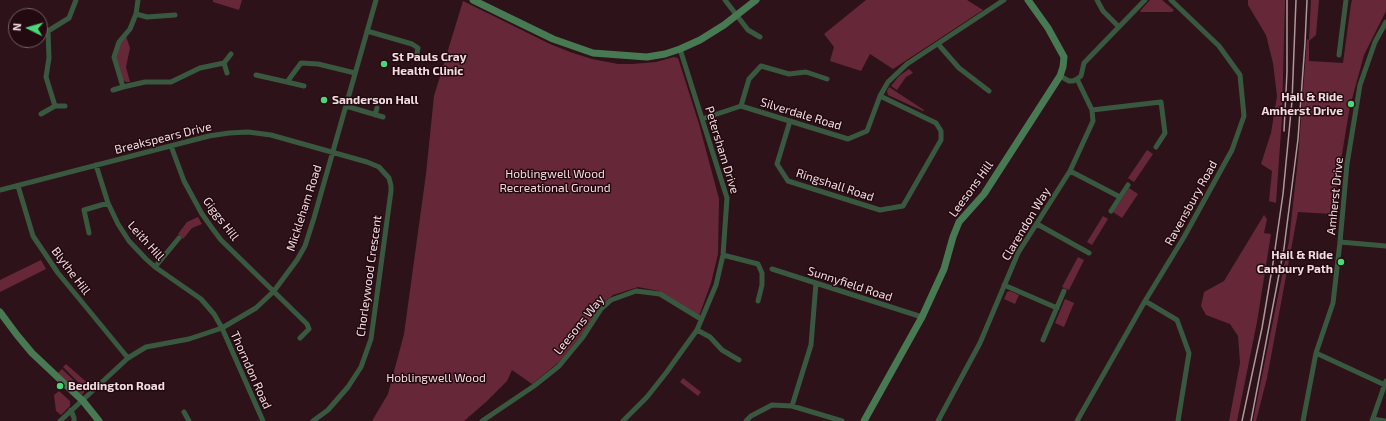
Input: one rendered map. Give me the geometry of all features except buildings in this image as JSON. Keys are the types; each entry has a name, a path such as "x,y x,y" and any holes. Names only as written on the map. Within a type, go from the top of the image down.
{"street":[{"path":"55,106 46,77 49,58 48,32 69,18 76,0"},
{"path":"123,87 114,57 119,42 130,29 136,14 138,0"},
{"name":"Mickleham Road","path":"83,401 128,358 146,347 189,339 222,328 256,308 274,291 297,260 305,246 376,0"},
{"path":"473,0 553,39 593,53 647,57 665,54 680,49 712,34 756,0"},
{"path":"725,0 748,30 760,37"},
{"name":"Silverdale Road","path":"741,106 848,139 867,131 880,96 888,82 907,64 1004,0"},
{"name":"Leesons Hill","path":"864,421 922,317 944,269 952,237 959,222 984,194 1060,76 1064,57 1048,28 1028,0"},
{"path":"1098,0 1103,11 1119,27"},
{"path":"1060,76 1068,81 1077,80 1081,76 1084,63 1146,0"},
{"name":"Ravensbury Road","path":"1077,421 1145,301 1184,237 1232,150 1244,116 1240,75 1219,46 1171,0"},
{"path":"1339,55 1346,0"},
{"path":"136,14 147,17 175,15"},
{"name":"Amherst Drive","path":"1303,421 1316,353 1333,303 1347,164 1360,85 1375,42 1386,22"},
{"path":"367,31 412,44 418,48 416,58"},
{"path":"938,44 960,68 989,91"},
{"name":"Petersham Drive","path":"624,421 647,397 697,330 716,285 723,255 728,198 680,49"},
{"path":"113,90 145,82 171,82 200,68 224,63 231,54"},
{"path":"224,63 227,73"},
{"path":"287,82 301,63 318,64 355,73"},
{"path":"702,119 741,106 749,79 761,66 788,74 806,72 827,80"},
{"path":"256,75 304,86"},
{"path":"1077,80 1092,110 1161,102 1165,133 1156,146"},
{"name":"Ringshall Road","path":"790,121 777,164 788,181 880,210 903,206 941,140 941,131 936,123 880,96"},
{"path":"41,114 55,106 65,106"},
{"path":"346,106 383,117"},
{"path":"375,115 377,108"},
{"name":"Clarendon Way","path":"938,421 980,343 1018,253 1038,224 1070,171 1093,121 1092,110"},
{"name":"Breakspears Drive","path":"0,190 217,134 248,132 276,136 332,153"},
{"name":"Giggs Hill","path":"171,146 184,181 202,214 221,240 307,324 309,329 300,338"},
{"name":"Chorleywood Crescent","path":"313,421 328,410 344,393 357,374 367,352 373,328 391,191 389,178 379,167 367,162 332,153"},
{"name":"Leith Hill","path":"96,165 108,204 129,241 155,267 202,299 214,314 222,328"},
{"path":"1070,171 1120,197"},
{"path":"1111,211 1128,185"},
{"name":"Blythe Hill","path":"18,186 33,236 58,273 128,358"},
{"path":"89,233 84,210 108,204"},
{"path":"1038,224 1089,253"},
{"path":"155,267 179,238"},
{"path":"1340,242 1386,246"},
{"path":"723,255 758,264 762,273 762,285 758,301"},
{"name":"Sunnyfield Road","path":"772,269 922,317"},
{"path":"792,406 811,345 816,283"},
{"path":"1004,284 1057,308"},
{"name":"Leesons Way","path":"482,421 534,386 559,366 583,337 601,309 611,300 636,291 660,294 701,319"},
{"path":"1043,340 1064,291"},
{"path":"1145,301 1177,320 1189,353 1178,421"},
{"path":"1,317 32,352 83,401 99,421"},
{"name":"Thorndon Road","path":"222,328 263,421"},
{"path":"697,330 710,337 722,350 739,360"},
{"path":"1316,353 1385,383 1372,420 1385,421"},
{"path":"60,421 83,401"},
{"path":"746,421 751,416 772,405 792,406 842,421"},
{"path":"71,410 74,421"},
{"path":"184,412 189,421"}],"green space":[{"path":"213,0 242,0 239,10 213,2"},
{"path":"866,0 967,0 983,10 893,69 870,54 861,71 830,61 834,47 824,34"},
{"path":"1150,0 1162,0 1174,10 1172,12 1141,12 1140,11"},
{"path":"1248,0 1285,0 1282,117 1276,203 1269,201 1272,171 1261,164 1271,133 1277,96 1273,63 1266,35 1248,5"},
{"path":"1311,0 1319,0 1316,35 1309,41 1309,61 1343,63 1352,0 1386,0 1386,11 1364,55 1350,106 1332,214 1298,212 1267,378 1256,421 1253,421 1289,241 1298,159 1307,39 1309,40"},
{"name":"Hoblingwell Wood Recreational Ground","path":"463,1 550,44 592,59 618,64 632,64 656,62 674,57 678,58 699,124 719,199 718,254 711,283 699,316 659,291 638,287 613,295 601,305 584,332 559,362 532,384 512,370 507,381 464,421 372,421 388,394 404,334 426,174 434,96"},
{"path":"126,36 130,48 126,67 130,82 123,80 116,57 120,43"},
{"path":"909,69 913,73 906,77 897,90 891,86 899,76"},
{"path":"889,87 924,110 923,111 888,95 887,91"},
{"path":"1147,150 1153,154 1134,182 1128,178"},
{"path":"1129,188 1138,194 1122,218 1113,212"},
{"path":"1264,215 1267,219 1264,233 1271,234 1257,322 1237,421 1229,421 1240,363 1238,336 1230,324 1206,315 1201,306 1204,292 1224,281"},
{"path":"1103,216 1108,219 1092,245 1087,242"},
{"path":"198,217 202,224 192,228 183,239 178,234 187,222"},
{"path":"1078,257 1084,260 1069,290 1062,287"},
{"path":"41,260 46,269 0,292 0,280"},
{"path":"1010,291 1019,295 1015,304 1004,299 1007,292"},
{"path":"1065,299 1074,303 1064,327 1055,323"},
{"path":"66,364 91,386 85,389 63,367"},
{"path":"62,369 85,391 82,395 58,373"},
{"path":"683,378 701,392 698,396 680,382"},
{"path":"59,391 70,401 70,406 61,415 56,411 54,395"}],"railway":[{"path":"1284,131 1287,72 1287,0"},
{"path":"1242,421 1262,328 1283,194 1292,101 1296,0"},
{"path":"1251,421 1284,248 1298,139 1307,0"}],"place":[{"name":"St Pauls Cray Health Clinic","path":"384,64"},
{"name":"Sanderson Hall","path":"324,100"},
{"name":"Hail & Ride Amherst Drive","path":"1351,104"},
{"name":"Hail & Ride Canbury Path","path":"1341,262"},
{"name":"Beddington Road","path":"60,386"}],"park label":[{"name":"Hoblingwell Wood","path":"436,378"}]}
